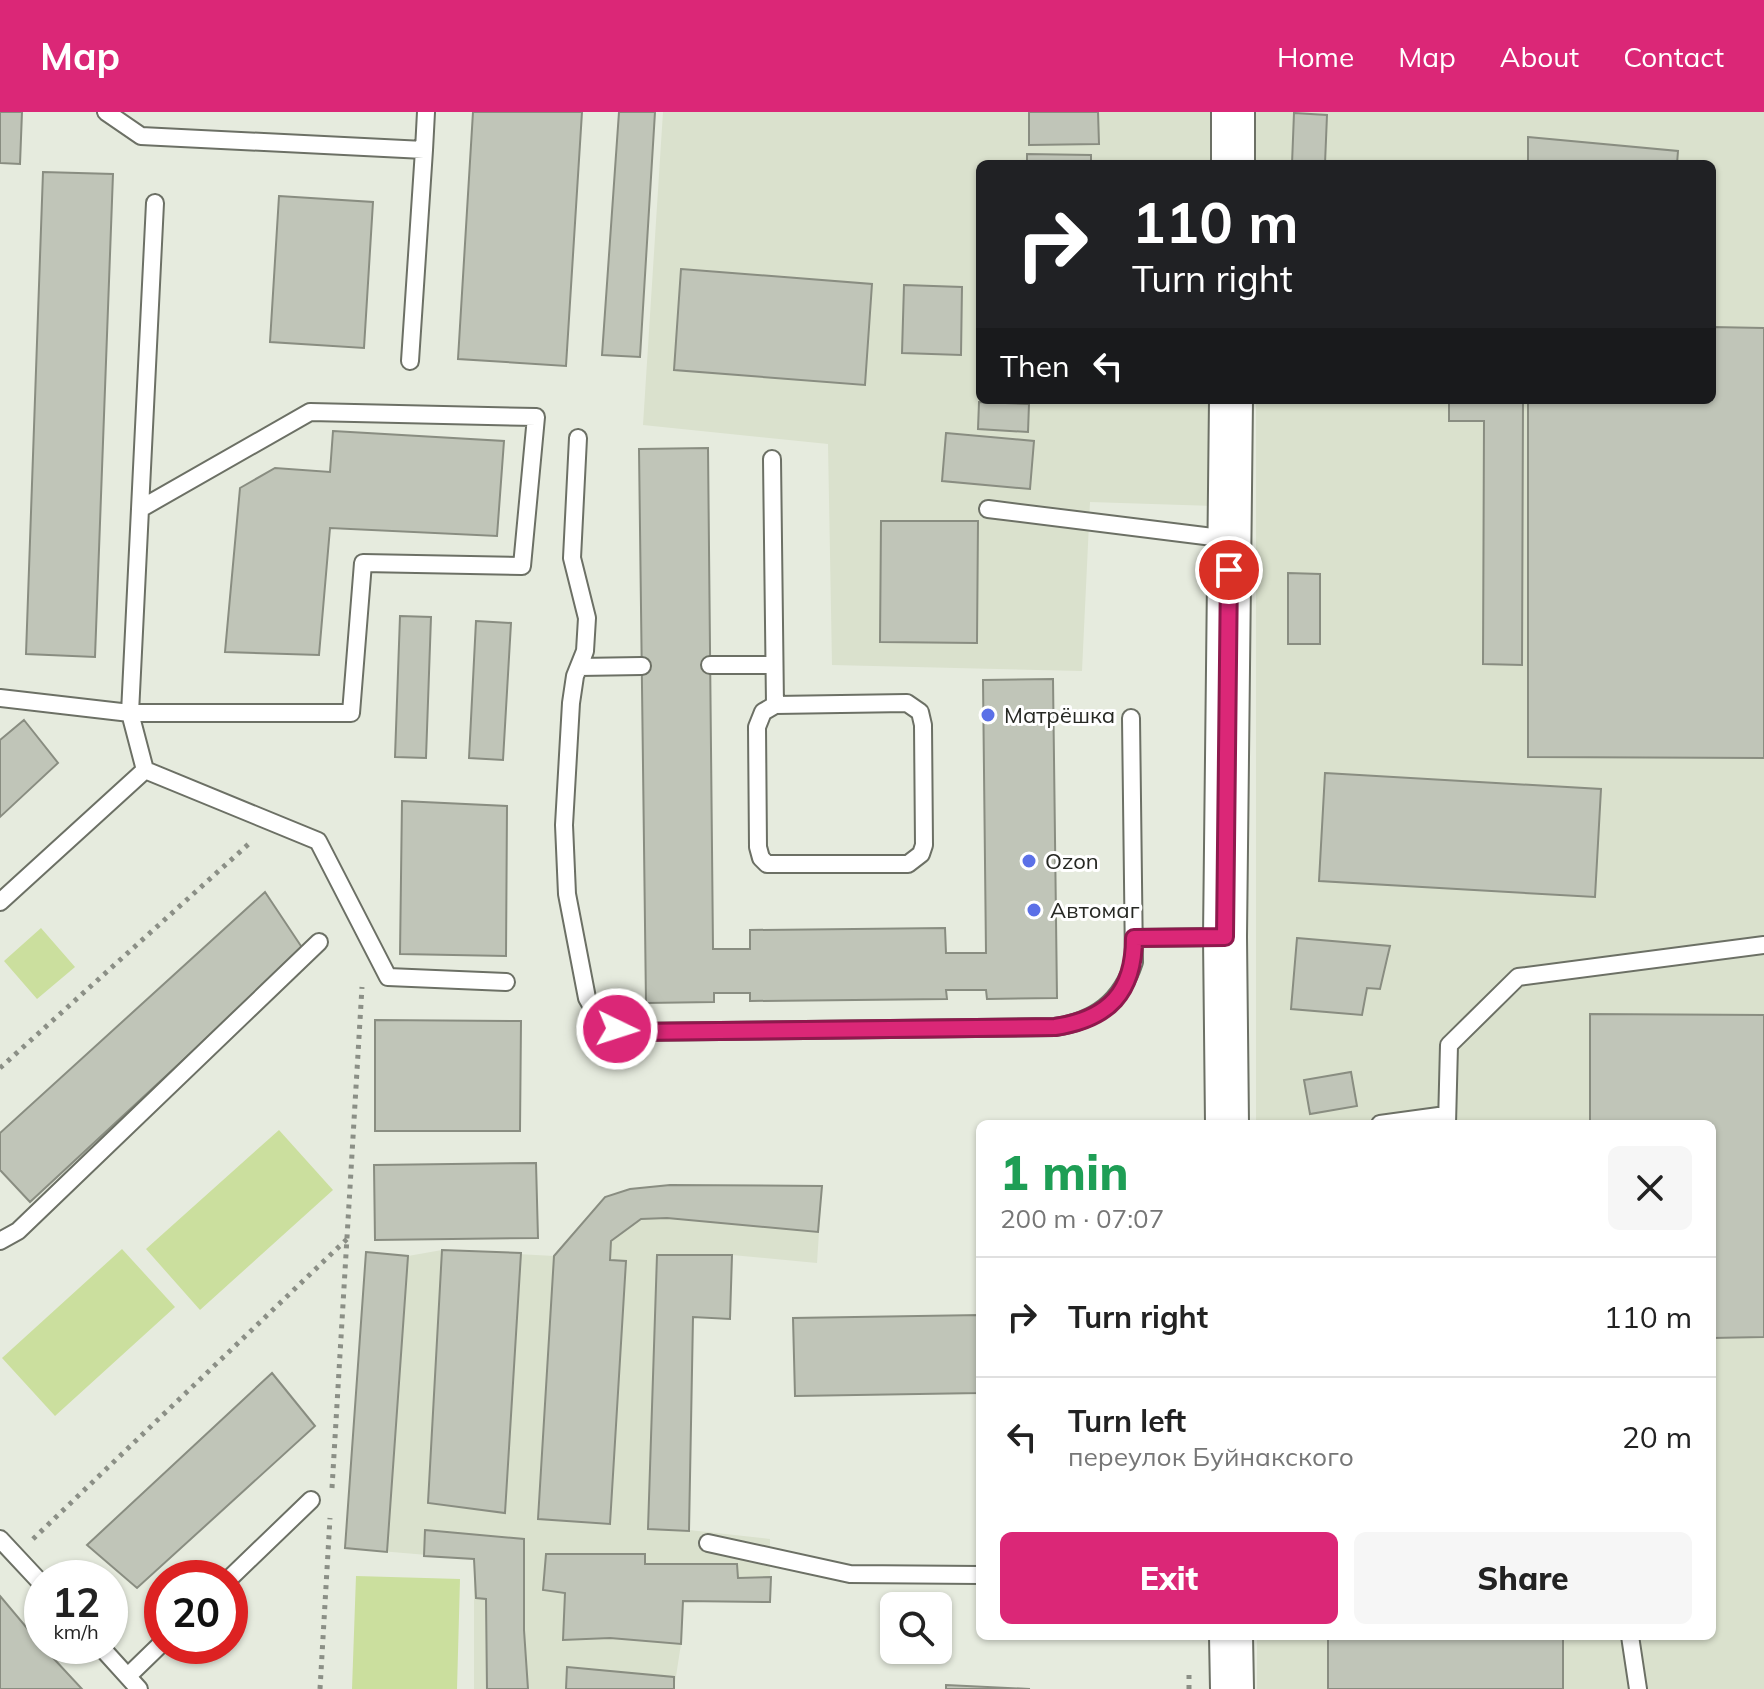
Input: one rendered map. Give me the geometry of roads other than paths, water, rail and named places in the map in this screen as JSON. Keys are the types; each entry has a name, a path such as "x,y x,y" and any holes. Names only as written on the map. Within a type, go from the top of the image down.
{"street":[{"path":"1233,112 1233,160"},
{"path":"1227,1120 1225,937 1231,404"},
{"path":"1231,1640 1232,1689"}],"lane":[{"path":"106,112 141,136 424,150"},
{"path":"410,361 426,112"},
{"path":"145,770 130,713 155,203"},
{"path":"0,698 130,713 351,713 363,563 522,566 536,417 310,412 140,509"},
{"path":"578,438 572,558 587,618 585,651 571,703 564,825 567,894 587,998 595,1012 617,1029 632,1032 1055,1027 1075,1024 1103,1010 1117,997 1128,980 1134,962 1131,718"},
{"path":"772,459 775,705"},
{"path":"988,509 1230,539"},
{"path":"710,665 774,665"},
{"path":"579,667 642,666"},
{"path":"907,703 920,712 923,725 924,845 916,859 908,864 777,865 767,864 761,858 758,847 757,727 763,712 775,705 907,703"},
{"path":"0,902 145,770"},
{"path":"145,770 318,841 388,977 506,982"},
{"path":"1134,938 1225,937"},
{"path":"0,1241 18,1231 319,942"},
{"path":"1446,1120 1449,1045 1518,977 1764,945"},
{"path":"248,1561 311,1500"},
{"path":"0,1539 24,1565"},
{"path":"708,1543 850,1574 976,1575"},
{"path":"1631,1640 1638,1689"},
{"path":"117,1664 134,1683 147,1664"}],"place":[{"name":"Матрёшка","path":"988,715"},
{"name":"Ozon","path":"1029,861"},
{"name":"Автомаг","path":"1034,910"}]}
